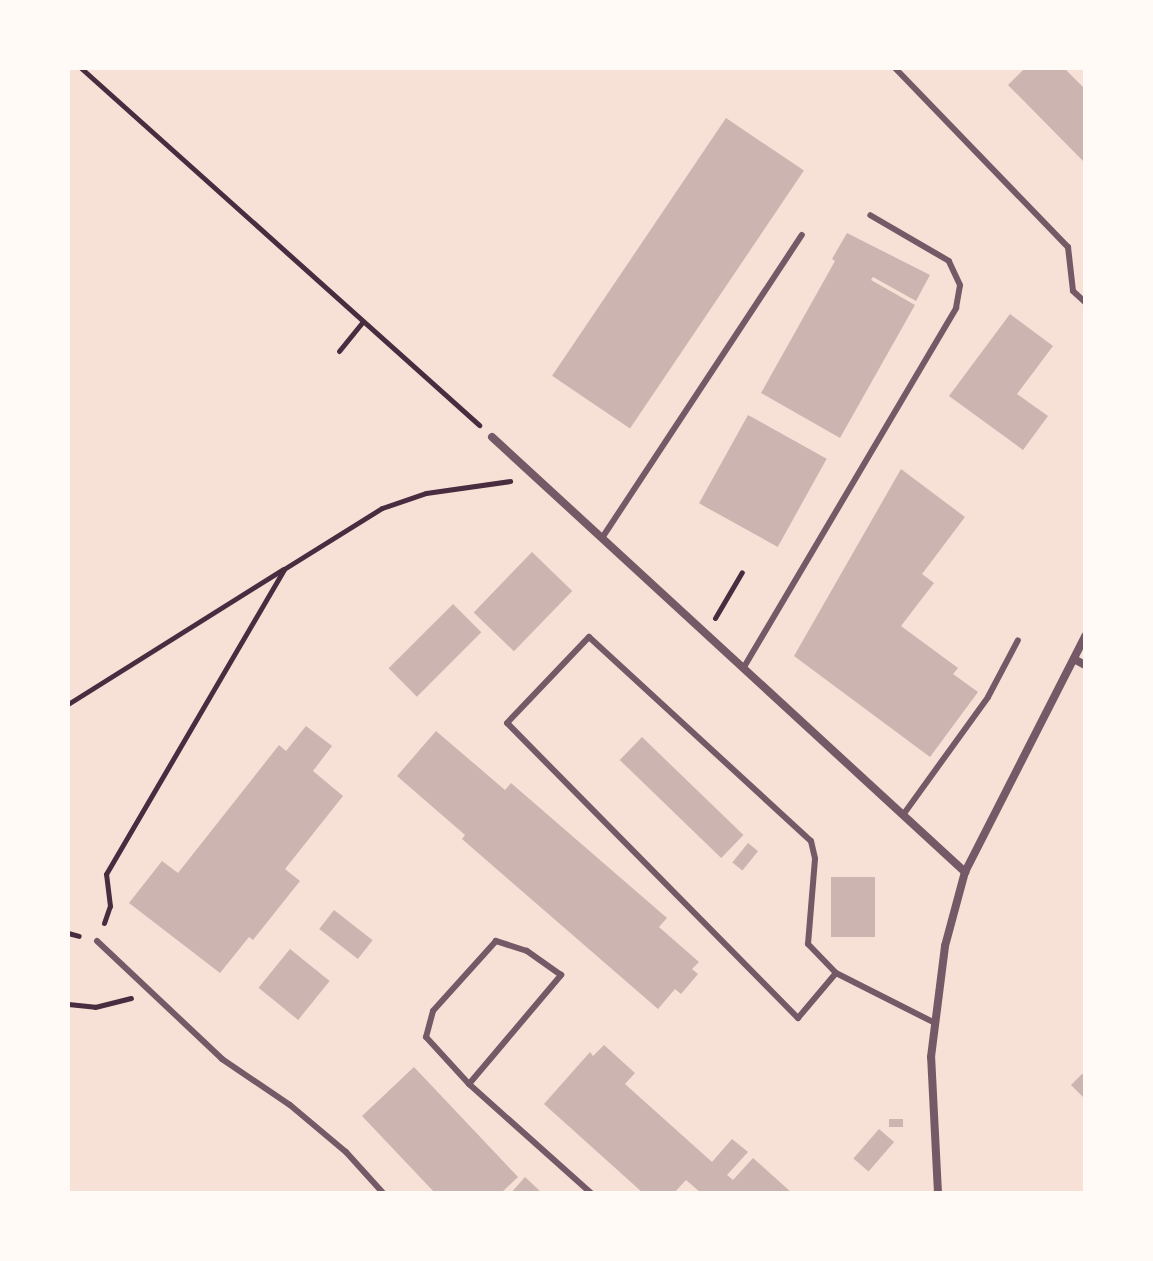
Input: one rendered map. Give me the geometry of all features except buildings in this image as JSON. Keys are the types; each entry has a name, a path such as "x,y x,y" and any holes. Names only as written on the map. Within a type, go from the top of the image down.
{"street":[{"path":"492,437 965,872"},
{"path":"938,1193 931,1057 945,946 965,872 1085,636"},
{"path":"1074,659 1085,665"}],"lane":[{"path":"895,68 1068,247 1073,291 1085,302"},
{"path":"744,667 956,308 960,285 949,261 870,215"},
{"path":"602,538 802,235"},
{"path":"836,973 798,1018 507,723 589,637 811,841 815,859 808,944 836,973 933,1022"},
{"path":"903,815 988,697 1018,640"},
{"path":"97,941 222,1059 290,1105 346,1152 383,1193"},
{"path":"469,1084 561,975 527,951 496,941 433,1011 426,1037 469,1084 591,1193"}],"path":[{"path":"81,68 492,437"},
{"path":"339,351 363,321"},
{"path":"68,704 382,508 426,493 495,485 534,475"},
{"path":"97,941 110,906 106,874 284,569"},
{"path":"707,633 742,572"},
{"path":"68,1004 95,1007 151,991"}]}
